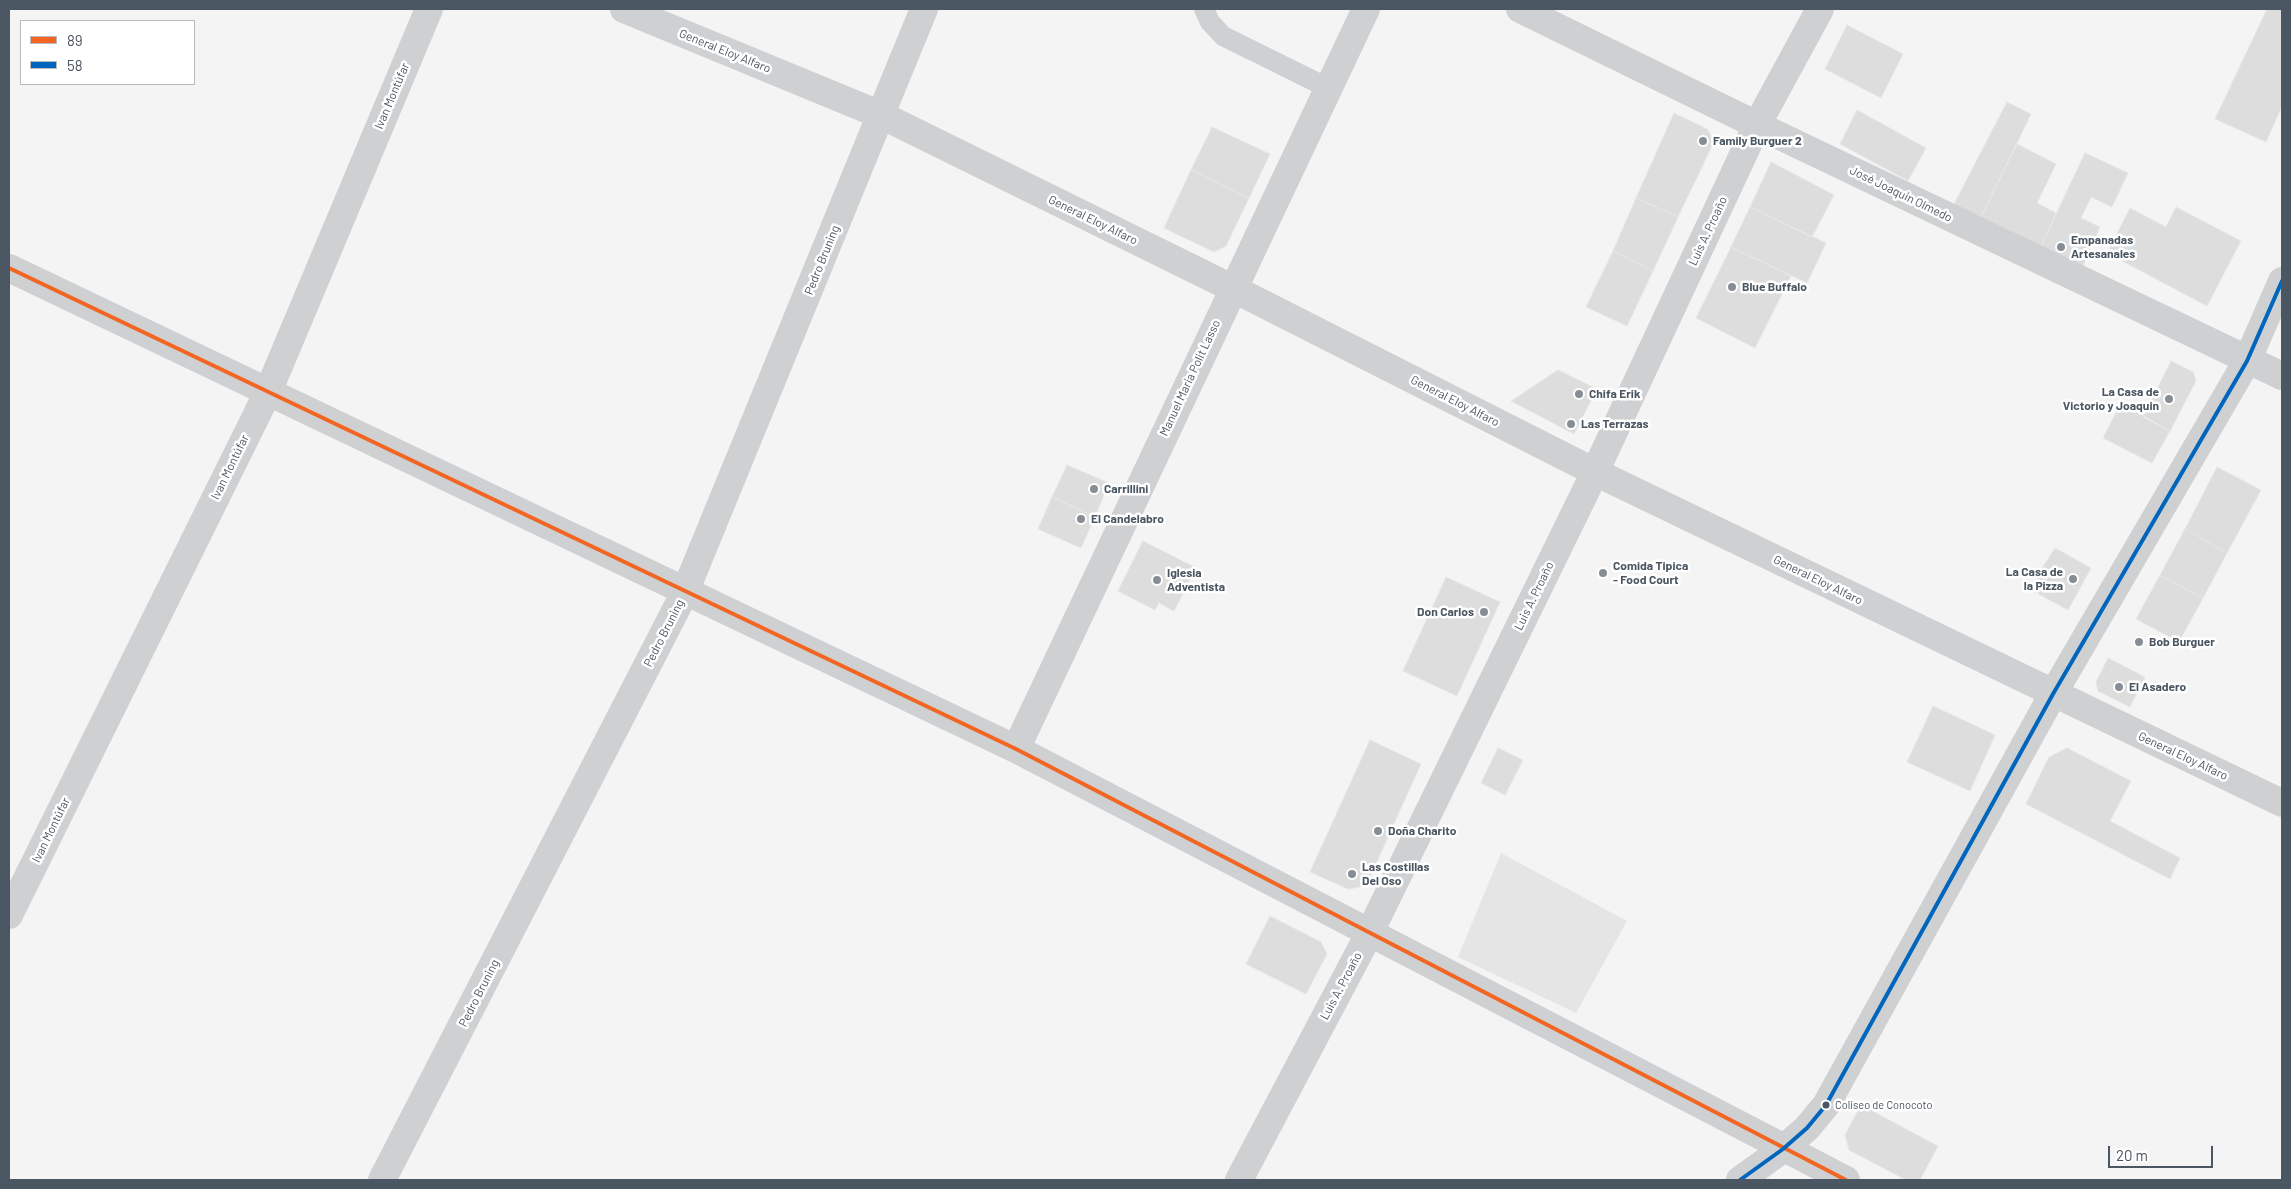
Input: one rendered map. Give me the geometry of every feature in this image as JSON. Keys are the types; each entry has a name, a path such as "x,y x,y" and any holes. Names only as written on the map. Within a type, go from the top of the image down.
{"street":[{"name":"Ivan Montúfar","path":"9,915 268,392 429,9"},
{"name":"General Eloy Alfaro","path":"624,9 881,115 1232,288 1595,472 2282,803"},
{"name":"Pedro Bruning","path":"382,1180 685,592 924,9"},
{"name":"Manuel Maria Polit Lasso","path":"1016,749 1232,288 1366,9"},
{"name":"José Joaquin Olmedo","path":"1520,9 1757,125 2282,376"},
{"name":"Luis A. Proaño","path":"1240,1180 1368,934 1595,472 1757,125 1820,9"},
{"path":"9,268 1016,749 1368,934 1846,1180"},
{"path":"1740,1180 1783,1149 1806,1128 1826,1105 2053,694 2248,361 2282,281"}],"lane":[{"path":"1204,9 1210,22 1224,36 1328,88"}],"shaded area":[{"path":"1501,853 1627,921 1576,1013 1458,957"}],"building":[{"path":"2267,9 2282,9 2282,106 2266,142 2215,119"},
{"path":"1847,25 1903,54 1881,98 1825,69"},
{"path":"2007,102 2031,114 1981,217 1953,206"},
{"path":"1857,110 1926,148 1908,181 1840,144"},
{"path":"1674,113 1707,129 1712,137 1712,146 1678,217 1636,198"},
{"path":"1212,127 1270,154 1249,198 1191,170"},
{"path":"2017,144 2056,164 2037,203 2056,213 2041,246 1981,217"},
{"path":"2085,153 2128,173 2112,207 2091,197 2081,218 2100,227 2083,266 2041,246"},
{"path":"1771,162 1834,195 1812,237 1750,207"},
{"path":"1191,170 1249,198 1226,246 1214,252 1164,228"},
{"path":"1636,198 1678,217 1653,271 1613,251"},
{"path":"1750,207 1826,243 1807,283 1731,247"},
{"path":"2176,207 2241,241 2207,306 2107,253 2130,208 2166,227"},
{"path":"1731,247 1791,276 1755,348 1696,318"},
{"path":"1613,251 1653,271 1627,326 1586,307"},
{"name":"La Casa de Victorio y Joaquin","path":"2171,361 2193,372 2196,381 2170,431 2143,417"},
{"path":"1558,370 1597,389 1574,434 1511,401"},
{"path":"2121,403 2170,431 2152,463 2103,438"},
{"path":"1067,465 1109,483 1095,517 1052,497"},
{"path":"2217,467 2261,490 2227,553 2185,529"},
{"path":"1052,497 1095,517 1081,548 1038,529"},
{"path":"2185,529 2227,553 2203,598 2160,575"},
{"name":"Iglesia Adventista","path":"1143,541 1196,568 1174,611 1159,603 1155,610 1118,591"},
{"name":"La Casa de la Pizza","path":"2055,548 2091,568 2079,590 2042,568"},
{"path":"2042,568 2079,590 2068,610 2031,590"},
{"path":"2160,575 2203,598 2179,642 2136,619"},
{"path":"1446,577 1500,602 1457,696 1403,671"},
{"name":"El Asadero","path":"2108,658 2145,677 2130,707 2098,691 2096,682"},
{"path":"1933,706 1995,735 1970,791 1907,762"},
{"path":"1370,740 1421,764 1368,881 1360,887 1348,889 1310,872"},
{"path":"1498,748 1523,760 1505,795 1481,783"},
{"path":"2067,748 2131,781 2110,821 2180,858 2170,879 2026,804 2049,757"},
{"path":"1270,916 1321,942 1327,954 1306,994 1246,964"},
{"path":"1861,1105 1938,1146 1920,1180 1906,1180 1849,1150 1845,1135"}],"transit line":[{"name":"89","path":"9,268 1016,749 1846,1180"},
{"name":"58","path":"1740,1180 1783,1149 1807,1128 1826,1105 2053,694 2247,361 2282,281"}],"place":[{"name":"Family Burguer 2","path":"1703,141"},
{"name":"Empanadas Artesanales","path":"2061,247"},
{"name":"Blue Buffalo","path":"1732,287"},
{"name":"Chifa Erik","path":"1579,394"},
{"name":"La Casa de Victorio y Joaquin","path":"2169,399"},
{"name":"Las Terrazas","path":"1571,424"},
{"name":"Carrillini","path":"1094,489"},
{"name":"El Candelabro","path":"1081,519"},
{"name":"Comida Tipica - Food Court","path":"1603,573"},
{"name":"La Casa de la Pizza","path":"2073,579"},
{"name":"Iglesia Adventista","path":"1157,580"},
{"name":"Don Carlos","path":"1484,612"},
{"name":"Bob Burguer","path":"2139,642"},
{"name":"El Asadero","path":"2119,687"},
{"name":"Doña Charito","path":"1378,831"},
{"name":"Las Costillas Del Oso","path":"1352,874"},
{"name":"Coliseo de Conocoto","path":"1826,1105"}]}
